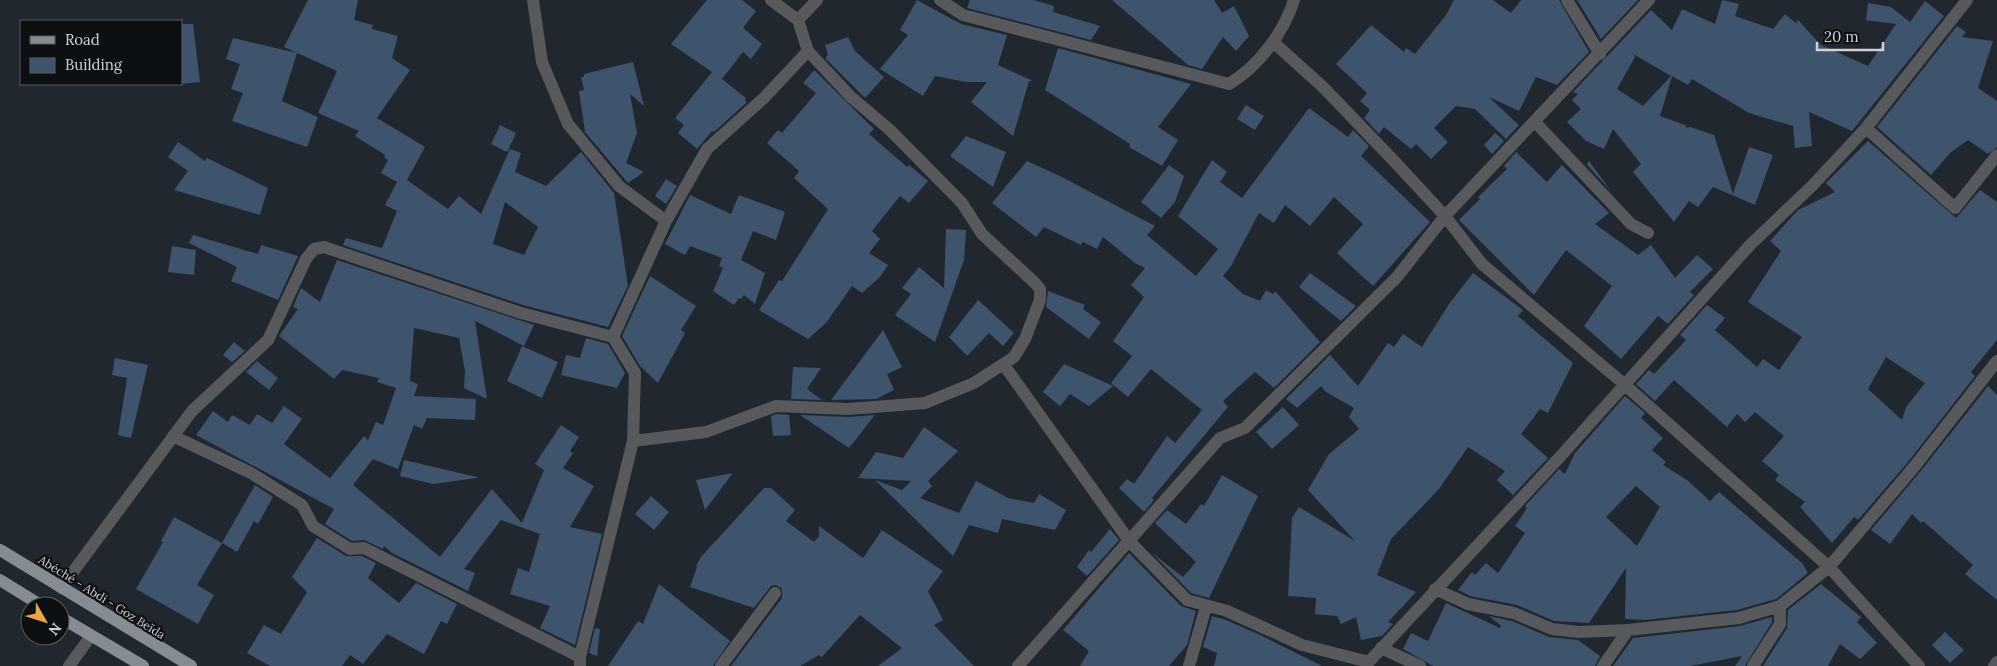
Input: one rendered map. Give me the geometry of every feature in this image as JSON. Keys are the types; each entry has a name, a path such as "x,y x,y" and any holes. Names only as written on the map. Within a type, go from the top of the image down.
{"main road":[{"name":"Abéché - Abdi - Goz Beïda","path":"0,550 191,666"},
{"path":"0,580 26,596"},
{"path":"70,623 143,666"}],"street":[{"path":"533,0 542,62 568,124 620,186 666,221"},
{"path":"633,441 706,432 776,406 848,409 925,403 974,383 1014,357 1025,339 1040,300 1040,289 982,234 962,203 930,170 890,130 851,97 808,51 798,20 771,0"},
{"path":"798,20 817,0"},
{"path":"940,0 964,14 1229,84 1243,76 1273,42 1291,11 1294,0"},
{"path":"1567,0 1600,54"},
{"path":"1018,666 1130,542 1220,438 1245,428 1397,277 1445,216 1649,0"},
{"path":"1004,365 1130,542 1187,600 1206,607 1227,611 1302,645 1367,664 1750,245 1813,186 1866,128 1968,0"},
{"path":"1273,42 1322,87 1445,216 1482,264 1624,384 1829,567 1919,666"},
{"path":"613,337 666,221 707,148 764,98 808,51"},
{"path":"1535,122 1631,224 1648,233"},
{"path":"1866,128 1955,208 1997,155"},
{"path":"61,588 174,436 192,412 268,340 314,249 324,247 521,313 613,337 635,373 633,441 580,661 364,548 350,550 313,526 302,505 252,473 174,436"},
{"path":"1436,589 1468,604 1514,613 1552,629 1578,632 1628,630 1739,618 1780,606 1829,567 1914,467 1997,361"},
{"path":"721,666 775,593"},
{"path":"1753,666 1780,624 1780,606"},
{"path":"1189,666 1206,607"},
{"path":"1604,666 1628,630"},
{"path":"69,666 91,636"},
{"path":"1381,648 1420,666"},
{"path":"1994,666 1997,662"}],"building":[{"path":"308,0 358,0 354,20 373,25 372,29 398,36 392,58 410,70 377,118 425,147 407,180 448,209 459,196 481,214 510,149 521,153 515,172 546,186 581,152 614,193 628,286 608,327 523,305 343,245 346,238 382,248 397,211 385,205 397,182 381,173 388,160 384,157 385,155 355,136 359,131 318,113 337,71 284,47","holes":["505,202 538,227 524,255 493,244"]},
{"path":"707,0 742,0 756,11 743,28 762,44 751,59 743,52 722,79 746,98 747,102 714,132 712,131 697,149 678,133 684,125 675,118 712,72 671,44"},
{"path":"917,0 961,24 1007,35 998,65 1033,81 1029,81 1013,136 971,102 987,82 966,82 935,76 923,96 880,69 908,35 900,30"},
{"path":"970,0 1034,0 1054,6 1053,12 1100,26 1091,40 967,8"},
{"path":"1112,0 1214,0 1222,13 1234,6 1249,36 1236,51 1223,37 1202,69 1188,65"},
{"path":"1454,0 1493,0 1511,13 1521,0 1559,0 1589,52 1557,85 1536,77 1519,111 1489,97 1519,125 1506,139 1475,109 1456,106 1434,128 1448,142 1431,159 1416,144 1411,149 1384,127 1379,134 1364,118 1370,110 1360,101 1367,93 1336,64 1371,25 1404,52 1406,48 1415,54 1446,15"},
{"path":"1577,0 1638,0 1601,39"},
{"path":"1722,0 1739,4 1735,16 1773,29 1785,14 1796,23 1798,20 1821,45 1868,66 1896,24 1866,20 1868,3 1891,7 1910,22 1925,1 1944,16 1852,131 1809,112 1812,146 1795,148 1793,126 1749,113 1692,79 1688,85 1672,76 1660,116 1685,125 1687,128 1690,127 1714,135 1733,194 1749,147 1773,155 1755,205 1713,187 1698,207 1689,201 1674,222 1633,172 1641,164 1613,129 1604,149 1586,141 1567,122 1581,109 1572,100 1578,94 1573,92 1651,10 1672,30 1682,9 1715,24","holes":["1633,54 1671,76 1643,106 1617,89 1635,57"]},
{"path":"182,24 193,24 200,82 182,84"},
{"path":"1957,26 1966,32 1962,37 1993,41 1978,88 1997,101 1997,147 1988,154 1968,140 1950,153 1931,175 1877,127"},
{"path":"848,37 855,51 884,77 865,98 825,58 828,55 825,45"},
{"path":"233,38 297,53 282,101 318,117 307,147 232,121 243,93 231,89 240,64 226,59"},
{"path":"1058,48 1191,84 1158,127 1178,140 1162,166 1129,147 1130,144 1045,90"},
{"path":"633,62 644,106 630,94 637,133 626,163 644,172 628,183 585,132 579,91 584,90 581,77 584,77 584,74"},
{"path":"814,70 874,129 869,134 907,167 909,165 928,181 909,203 900,196 872,231 880,239 869,253 888,265 880,277 862,293 852,286 826,323 808,339 759,310 779,280 782,281 828,209 794,178 799,171 767,143 778,130 782,133 816,93 803,83"},
{"path":"1246,105 1264,116 1255,130 1237,119"},
{"path":"1309,108 1348,137 1353,130 1369,146 1361,156 1430,222 1373,286 1337,253 1363,224 1334,197 1310,226 1285,205 1274,223 1259,213 1231,266 1223,276 1243,294 1260,301 1266,290 1273,294 1275,291 1320,342 1274,388 1255,372 1223,401 1228,407 1152,498 1154,500 1144,512 1119,488 1127,479 1134,484 1167,436 1175,443 1202,410 1151,369 1128,397 1111,383 1132,356 1113,341 1144,297 1131,285 1145,268 1135,263 1103,237 1097,249 1083,242 1081,245 1044,227 1036,237 992,203 1027,161 1058,175 1155,226 1147,235 1196,276 1218,249 1178,216 1212,160 1227,172 1220,182 1242,198"},
{"path":"500,125 516,133 507,152 491,144"},
{"path":"1495,133 1504,141 1492,154 1484,145"},
{"path":"966,136 1006,152 993,187 950,156"},
{"path":"1868,141 1956,218 1980,190 1997,202 1997,340 1971,372 1975,376 1908,462 1858,520 1854,517 1832,543 1800,507 1805,502 1775,480 1779,475 1762,461 1784,436 1755,412 1745,422 1737,414 1727,427 1674,380 1655,401 1636,384 1649,370 1654,374 1686,340 1680,335 1707,305 1725,318 1715,330 1757,367 1763,359 1779,370 1802,337 1748,302 1781,251 1770,241 1798,210 1835,192 1826,183","holes":["1886,357 1925,383 1906,407 1902,420 1868,389"]},
{"path":"178,142 205,161 207,158 268,188 260,215 174,190 188,171 168,157"},
{"path":"1516,152 1547,182 1562,165 1609,213 1595,224 1638,255 1651,245 1675,278 1697,255 1713,269 1690,292 1694,295 1668,324 1658,316 1621,359 1584,326 1612,286 1566,250 1534,295 1459,220 1480,199 1478,197 1507,169 1504,166"},
{"path":"1589,161 1611,191 1587,165"},
{"path":"1169,165 1184,176 1175,202 1161,218 1141,202"},
{"path":"666,179 677,186 666,204 655,196"},
{"path":"690,195 731,214 739,195 785,212 776,240 753,231 741,260 765,273 755,304 744,295 734,305 713,291 723,268 719,266 722,258 690,246 685,255 665,244"},
{"path":"946,229 966,230 964,260 935,342 895,315 911,294 902,288 919,267 944,288"},
{"path":"193,235 258,254 261,245 298,256 278,300 231,281 237,267 189,243"},
{"path":"172,246 196,250 194,275 168,272"},
{"path":"337,260 534,325 524,346 475,321 487,399 464,388 465,371 459,338 414,328 410,381 418,384 414,396 476,399 475,420 427,418 422,429 414,425 398,469 373,459 353,485 440,557 492,489 522,523 544,470 535,464 561,425 579,437 570,451 573,453 563,468 594,486 570,527 602,534 575,645 540,628 550,606 510,594 518,568 529,572 540,534 501,520 464,569 475,573 468,591 392,553 384,546 383,549 364,540 352,541 325,524 334,509 196,435 213,411 228,422 232,415 250,425 257,414 272,423 284,406 302,419 284,444 330,478 364,436 368,440 376,422 383,425 396,388 377,382 379,378 342,370 334,379 279,336 298,309 293,307 301,288 320,302"},
{"path":"1310,273 1356,306 1341,321 1299,287"},
{"path":"1473,273 1523,310 1518,316 1573,363 1548,413 1540,409 1521,434 1548,458 1513,495 1497,480 1505,471 1468,447 1439,489 1391,539 1377,575 1416,592 1388,622 1393,624 1382,636 1361,640 1356,617 1341,624 1337,616 1315,614 1316,598 1288,596 1292,518 1299,507 1355,541 1308,490 1329,454 1359,429 1349,417 1354,408 1326,392 1321,386 1297,408 1286,399 1330,355 1358,386 1388,343 1394,347 1403,334 1422,347 1449,304"},
{"path":"650,276 696,306 681,330 685,333 658,383 640,366 622,336"},
{"path":"1048,291 1085,305 1083,309 1101,322 1089,339 1046,307"},
{"path":"978,300 1014,333 1003,346 989,333 967,356 949,337"},
{"path":"883,330 902,367 887,374 894,390 876,399 831,400"},
{"path":"586,338 608,344 625,373 617,388 561,375 566,355 580,358"},
{"path":"234,342 245,351 232,362 223,355"},
{"path":"522,346 558,362 542,398 507,381"},
{"path":"115,358 148,365 131,438 118,435 127,378 112,375"},
{"path":"257,361 278,378 269,390 246,372"},
{"path":"1064,364 1113,386 1089,406 1070,394 1060,406 1043,392"},
{"path":"793,367 821,368 807,389 822,400 791,399"},
{"path":"1988,386 1997,395 1997,600 1965,574 1973,565 1923,521 1921,523 1912,514 1890,544 1871,530"},
{"path":"1625,396 1645,413 1641,418 1663,438 1652,450 1666,462 1663,465 1687,480 1710,501 1719,492 1802,563 1808,573 1776,599 1737,610 1645,620 1625,619 1626,568 1589,623 1554,621 1517,605 1470,596 1458,590 1472,572 1475,575 1486,563 1498,573 1525,533 1515,526 1527,508 1525,506 1559,469 1565,474 1575,453","holes":["1636,486 1660,507 1637,546 1606,517"]},
{"path":"1283,407 1299,425 1272,449 1256,432"},
{"path":"777,414 789,415 791,435 773,436 771,416"},
{"path":"800,415 848,417 875,415 849,448"},
{"path":"924,427 958,451 928,481 932,486 920,498 959,513 976,481 1008,498 1034,503 1039,494 1066,510 1055,530 1002,519 998,533 969,525 953,556 875,480 902,490 911,481 858,478 876,452 903,458"},
{"path":"404,460 477,478 433,484 400,476"},
{"path":"733,473 705,510 696,480"},
{"path":"1222,475 1258,496 1209,598 1191,593 1152,553 1183,577 1196,562 1155,523 1167,510 1186,524 1201,504 1204,506"},
{"path":"255,485 273,497 258,524 254,521 237,552 222,543"},
{"path":"764,488 771,488 795,510 786,521 814,542 819,536 819,526 863,558 882,530 943,571 928,591 943,620 934,625 974,666 878,666 902,648 860,615 822,657 819,655 800,666 731,666 782,598 782,589 776,585 771,586 754,608 690,587 696,566 701,557"},
{"path":"651,496 669,512 654,530 635,514"},
{"path":"174,517 222,543 197,585 214,595 198,624 136,589 163,542 161,541"},
{"path":"1110,529 1119,540 1087,576 1077,567 1089,550 1091,552"},
{"path":"317,538 346,556 362,556 376,563 368,578 399,603 416,583 457,604 447,624 441,621 424,654 387,634 363,664 350,655 342,666 270,666 247,653 264,625 281,634 307,592 292,577"},
{"path":"1129,553 1181,606 1196,611 1187,645 1169,666 1080,666 1089,651 1063,630"},
{"path":"659,584 730,641 713,666 608,666 638,621 643,624"},
{"path":"1821,584 1861,617 1857,622 1877,643 1860,659 1840,644 1828,666 1763,666 1787,628 1788,610"},
{"path":"1446,603 1500,628 1501,626 1489,616 1512,621 1549,637 1578,640 1600,656 1595,666 1433,666 1403,649 1411,633 1428,641"},
{"path":"1212,616 1260,635 1322,666 1214,666 1217,653 1203,647"},
{"path":"1772,617 1772,622 1745,666 1735,666 1742,656 1690,666 1613,666 1633,638 1740,626"},
{"path":"595,628 600,629 597,656 589,653"},
{"path":"1945,632 1964,650 1950,663 1932,645"}]}
